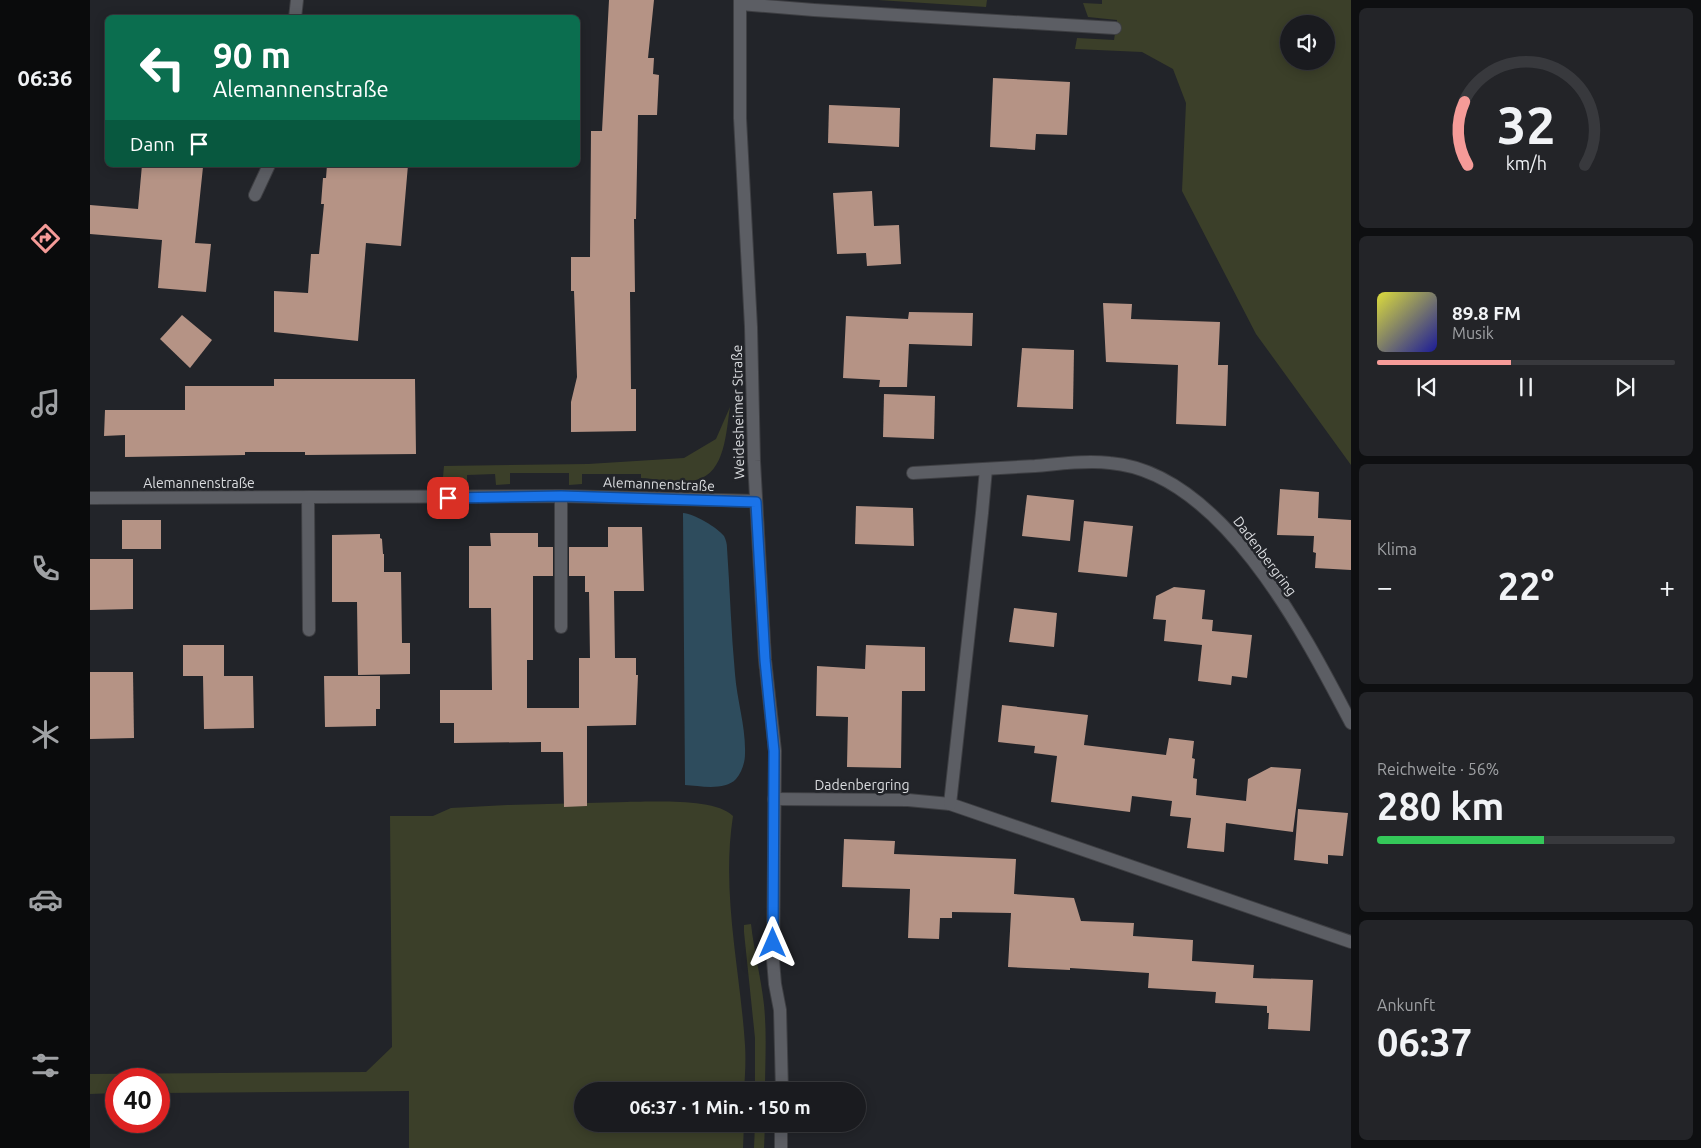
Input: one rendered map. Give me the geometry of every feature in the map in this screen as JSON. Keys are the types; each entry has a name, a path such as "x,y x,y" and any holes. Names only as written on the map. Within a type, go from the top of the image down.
{"street":[{"path":"295,15 297,0"},
{"path":"740,2 823,11 1115,28"},
{"name":"Weidesheimer Straße","path":"740,2 740,118 751,327 756,502 765,660 774,751 773,960 780,1010 782,1082"},
{"path":"255,195 268,167"},
{"name":"Dadenbergring","path":"913,473 1082,462 1131,466 1159,476 1184,491 1208,510 1236,540 1267,580 1318,659 1351,723"},
{"path":"950,804 986,469"},
{"path":"561,496 561,627"},
{"name":"Alemannenstraße","path":"90,498 561,496 756,502"},
{"path":"308,497 309,630"},
{"name":"Dadenbergring","path":"774,799 908,800 950,804 1351,942"},
{"path":"781,1132 781,1148"}],"green space":[{"path":"878,0 987,0 986,7"},
{"path":"1102,0 1351,0 1351,465 1256,334 1182,191 1186,103 1173,69 1142,52 1075,49 1077,38 1114,40 1117,20 1088,17 1083,3 1102,4"},
{"path":"730,407 723,449 719,460 706,476 696,480 677,481 641,478 641,474 582,474 582,484 569,485 569,473 510,473 510,484 496,485 495,474 467,475 467,484 443,477 444,466 588,464 684,458 716,439"},
{"path":"683,802 712,806 724,810 733,816 729,873 730,902 743,1016 744,1082 574,1082 574,1132 744,1132 743,1148 409,1148 409,1091 170,1093 170,1073 366,1072 392,1047 390,816 433,816 451,808 507,805"},
{"path":"751,924 764,1005 765,1082 755,1082 755,1038 744,925"},
{"path":"90,1074 105,1074 105,1093 90,1094"},
{"path":"755,1132 765,1132 764,1148 754,1148"}],"water":[{"path":"683,513 699,518 716,529 724,536 727,545 732,642 745,754 740,773 736,779 726,785 705,787 685,785"}],"building":[{"path":"609,0 654,0 648,58 654,58 653,74 659,75 657,115 638,115 636,219 634,219 635,292 630,292 631,389 636,389 636,431 571,432 571,402 577,377 574,291 571,291 571,257 590,257 591,131 602,131"},
{"path":"993,78 1070,82 1067,135 1036,134 1035,150 990,147"},
{"path":"829,105 900,108 899,147 828,143"},
{"path":"142,167 203,167 195,243 211,244 206,292 158,288 162,240 90,234 90,205 138,209"},
{"path":"327,167 408,167 401,246 366,243 358,341 274,332 274,291 308,293 311,254 319,254 324,204 321,204 323,178 326,178"},
{"path":"872,191 874,226 899,225 901,264 867,266 866,253 837,254 833,193"},
{"path":"1103,303 1132,304 1131,319 1220,322 1218,365 1228,365 1226,426 1176,424 1178,365 1106,362"},
{"path":"909,312 973,313 972,346 909,344 907,387 879,387 880,380 843,378 846,316 908,319"},
{"path":"182,315 212,340 190,368 160,339"},
{"path":"1022,348 1074,350 1073,409 1017,407"},
{"path":"274,379 415,379 416,454 305,455 305,452 245,452 245,455 125,457 125,435 104,436 105,410 185,410 185,386 274,386"},
{"path":"884,394 935,396 934,439 883,437"},
{"path":"1280,489 1319,492 1318,518 1351,520 1351,570 1315,568 1314,536 1277,535"},
{"path":"1027,495 1074,500 1070,541 1022,536"},
{"path":"856,506 913,508 914,546 855,544"},
{"path":"122,520 161,520 161,549 122,549"},
{"path":"1084,521 1133,526 1127,577 1078,572"},
{"path":"608,527 642,527 644,591 614,591 615,658 636,658 636,675 638,675 636,725 587,726 587,806 564,807 563,752 541,752 541,742 454,743 454,723 440,723 440,690 492,690 491,608 469,608 469,546 491,546 490,533 538,533 538,547 553,547 553,576 533,576 533,660 527,660 527,708 579,708 579,658 590,658 589,592 585,592 585,576 569,576 569,547 608,547"},
{"path":"380,534 384,554 384,572 401,572 402,643 410,643 410,674 358,675 357,602 332,602 332,535"},
{"path":"90,559 133,559 133,609 90,610"},
{"path":"1174,587 1205,590 1202,619 1213,620 1212,631 1252,635 1247,678 1232,676 1231,685 1198,681 1202,645 1164,641 1166,620 1153,619 1156,596"},
{"path":"1014,608 1057,613 1054,647 1009,642"},
{"path":"183,645 224,645 224,676 253,676 254,728 204,729 203,676 183,676"},
{"path":"866,645 925,647 925,691 902,691 901,768 847,767 848,717 816,716 817,666 865,669"},
{"path":"90,672 133,672 134,738 90,739"},
{"path":"324,676 380,676 380,709 376,709 376,726 325,727"},
{"path":"1002,705 1088,715 1084,745 1166,755 1169,738 1194,741 1192,758 1195,759 1193,778 1197,779 1196,795 1246,801 1248,779 1271,767 1301,769 1293,832 1226,823 1224,852 1187,848 1191,818 1170,816 1172,801 1132,796 1130,812 1051,802 1057,756 1034,753 1035,746 998,742"},
{"path":"1298,809 1348,813 1343,856 1328,855 1328,864 1294,860"},
{"path":"844,839 895,841 894,854 1016,859 1014,894 1074,898 1081,921 1134,923 1133,936 1193,940 1192,961 1254,965 1253,978 1313,980 1310,1031 1268,1029 1269,1013 1267,1013 1267,1006 1215,1003 1216,992 1148,988 1149,973 1070,968 1070,970 1008,967 1011,913 952,912 952,918 940,918 939,939 908,938 910,889 842,887"}],"route":[{"path":"448,498 561,496 756,502 765,660 774,751 773,943"}]}
